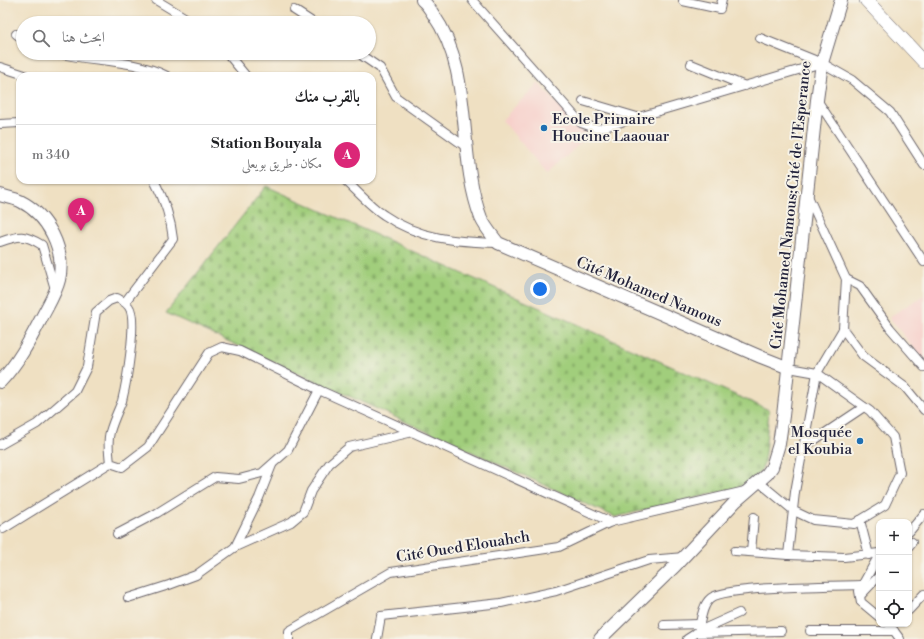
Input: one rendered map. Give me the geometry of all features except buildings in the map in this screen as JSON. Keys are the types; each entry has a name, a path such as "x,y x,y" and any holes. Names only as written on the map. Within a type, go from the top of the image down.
{"main road":[{"path":"422,0 441,25 448,38 458,79 466,147 482,219 498,243"},
{"name":"Cité Mohamed Namous;Cité de l'Esperance","path":"789,368 822,63 841,0"},
{"path":"866,0 924,62"},
{"path":"0,195 20,201 38,213 50,228 58,245 62,264 59,281 26,350 14,368 0,382"},
{"name":"Cité Mohamed Namous","path":"498,243 766,360 789,368"},
{"path":"600,639 684,557 715,522 759,482 772,467 779,444 789,368"}],"street":[{"path":"156,0 182,16"},
{"path":"472,0 581,123 598,129 822,63"},
{"path":"683,1 720,9 722,0"},
{"path":"294,10 303,16"},
{"path":"760,38 822,63 852,80 890,112 924,165"},
{"path":"102,60 128,64 158,72"},
{"path":"233,60 243,72"},
{"path":"368,60 380,68 396,97 466,147"},
{"path":"691,64 745,86"},
{"path":"0,67 16,72"},
{"path":"817,100 924,262"},
{"path":"583,101 637,117"},
{"path":"0,124 16,123"},
{"path":"125,302 173,239 171,223 163,196 156,184"},
{"path":"349,184 384,215 421,234 442,240 498,243"},
{"path":"788,555 795,492 817,373 843,329 846,279 807,194"},
{"path":"0,242 12,238 27,236 42,245 55,289"},
{"path":"846,279 860,286 890,328 924,367"},
{"path":"0,445 37,424 75,391 87,367 96,312 109,301 117,298 125,302 130,308 134,322 122,400 109,433 108,448 110,463"},
{"path":"843,329 863,356 905,386 924,410"},
{"path":"110,463 122,467 148,447 209,353 222,347 240,351 319,390 611,522"},
{"name":"Cité Mohamed Namous","path":"759,482 794,511 813,520 854,524 885,505 900,473 893,437 864,407 817,373 789,368"},
{"path":"117,534 157,513 215,477 239,479 262,473 288,450 319,390"},
{"path":"804,447 864,407"},
{"path":"128,598 169,585 196,574 236,547 291,522 303,512 311,491 329,464 349,447 413,432"},
{"path":"3,529 110,463"},
{"path":"236,547 259,498 272,464"},
{"name":"Cité Oued Elouahch","path":"289,639 289,631 391,572 559,547 611,522 748,491"},
{"path":"912,528 924,514"},
{"path":"751,552 754,517"},
{"path":"860,520 869,555"},
{"path":"734,551 844,557 876,554"},
{"path":"876,614 861,602 858,591 878,555"},
{"path":"377,639 381,616 501,603 556,591 649,560 684,557"},
{"path":"860,596 876,579"},
{"path":"698,630 705,606 711,598 732,590 862,585"},
{"path":"912,607 924,594"},
{"path":"687,639 698,630 739,612"},
{"path":"664,625 698,630 781,631"},
{"path":"810,631 893,627 900,639"}],"shaded area":[{"name":"Ecole Primaire Houcine Laaouar","path":"538,83 588,136 547,174 502,120"},
{"path":"924,295 924,361 889,317"}],"green space":[{"path":"266,186 769,410 764,464 759,473 741,487 615,517 166,313"}],"place":[{"name":"Ecole Primaire Houcine Laaouar","path":"544,128"},
{"name":"Station Bouyala","path":"81,231"},
{"name":"Mosquée el Koubia","path":"860,441"}]}
